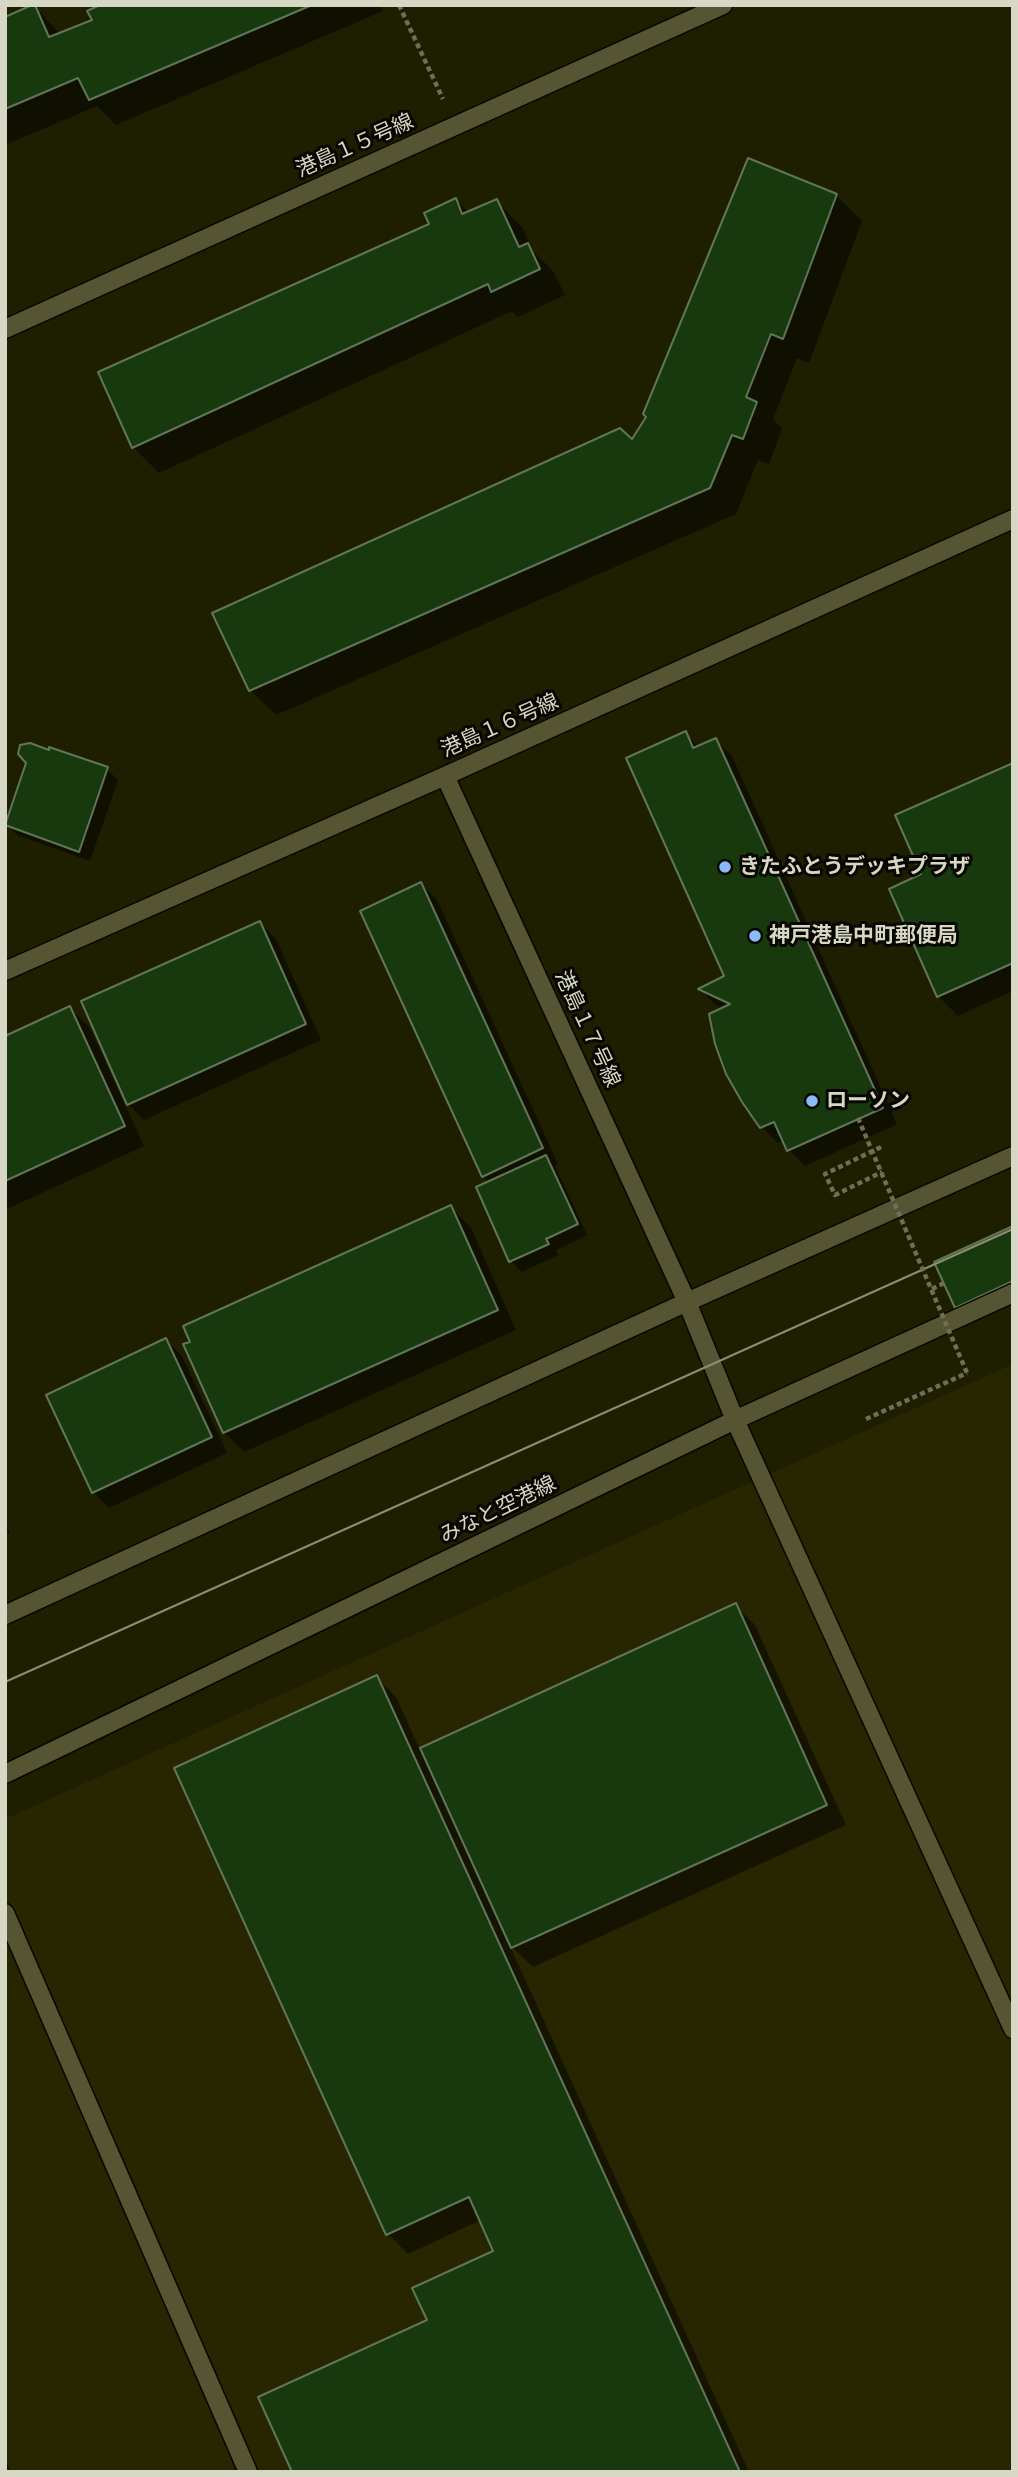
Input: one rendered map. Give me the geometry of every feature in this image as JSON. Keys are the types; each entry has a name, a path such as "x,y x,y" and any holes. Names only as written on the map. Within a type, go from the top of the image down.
{"street":[{"name":"港島１５号線","path":"5,329 723,5"},
{"name":"港島１６号線","path":"5,971 445,776 1013,519"},
{"name":"港島１７号線","path":"445,776 687,1302 735,1420 1013,2029"},
{"path":"5,1615 687,1302 1013,1156"},
{"name":"みなと空港線","path":"5,1774 735,1420 1013,1293"},
{"path":"5,1913 248,2472"}],"path":[{"path":"399,5 456,126"},
{"path":"858,1118 967,1373 866,1419"},
{"path":"881,1147 825,1174 835,1195 882,1172"},
{"path":"932,1289 944,1283"}],"shaded area":[{"path":"1013,1364 1013,2472 5,2472 5,1819"}],"building":[{"path":"35,5 49,37 92,20 87,11 100,5 312,5 89,100 78,78 5,109 5,17"},
{"path":"748,158 837,194 783,339 771,334 746,397 757,402 743,439 732,435 710,488 249,691 212,613 620,428 632,439 646,417 643,414"},
{"path":"456,198 462,214 497,199 519,247 528,243 540,269 491,292 488,284 132,448 98,372 429,224 424,213"},
{"name":"きたふとうデッキプラザ","path":"686,731 693,748 716,738 883,1108 787,1151 774,1122 760,1128 726,1074 715,1044 709,1014 730,1004 698,989 724,976 626,758"},
{"path":"30,743 108,767 79,852 5,825 26,763 18,754 20,745"},
{"path":"1013,763 1013,963 937,997 889,889 921,874 895,815"},
{"path":"421,882 543,1148 482,1177 360,911"},
{"path":"260,921 306,1024 127,1105 81,1001"},
{"path":"70,1006 125,1126 5,1181 5,1036"},
{"path":"546,1155 578,1224 546,1239 549,1244 509,1262 476,1187"},
{"path":"451,1205 498,1310 223,1433 183,1344 190,1342 183,1326"},
{"path":"1013,1226 1013,1281 955,1308 934,1262"},
{"path":"166,1338 212,1437 92,1493 46,1395"},
{"path":"736,1603 827,1805 511,1948 420,1748"},
{"path":"377,1675 740,2472 292,2472 258,2397 427,2320 412,2288 493,2251 469,2197 386,2235 174,1768"}],"tram line":[{"path":"5,1682 1013,1229"}],"place":[{"name":"きたふとうデッキプラザ","path":"725,867"},
{"name":"神戸港島中町郵便局","path":"755,936"},
{"name":"ローソン","path":"812,1101"}]}
